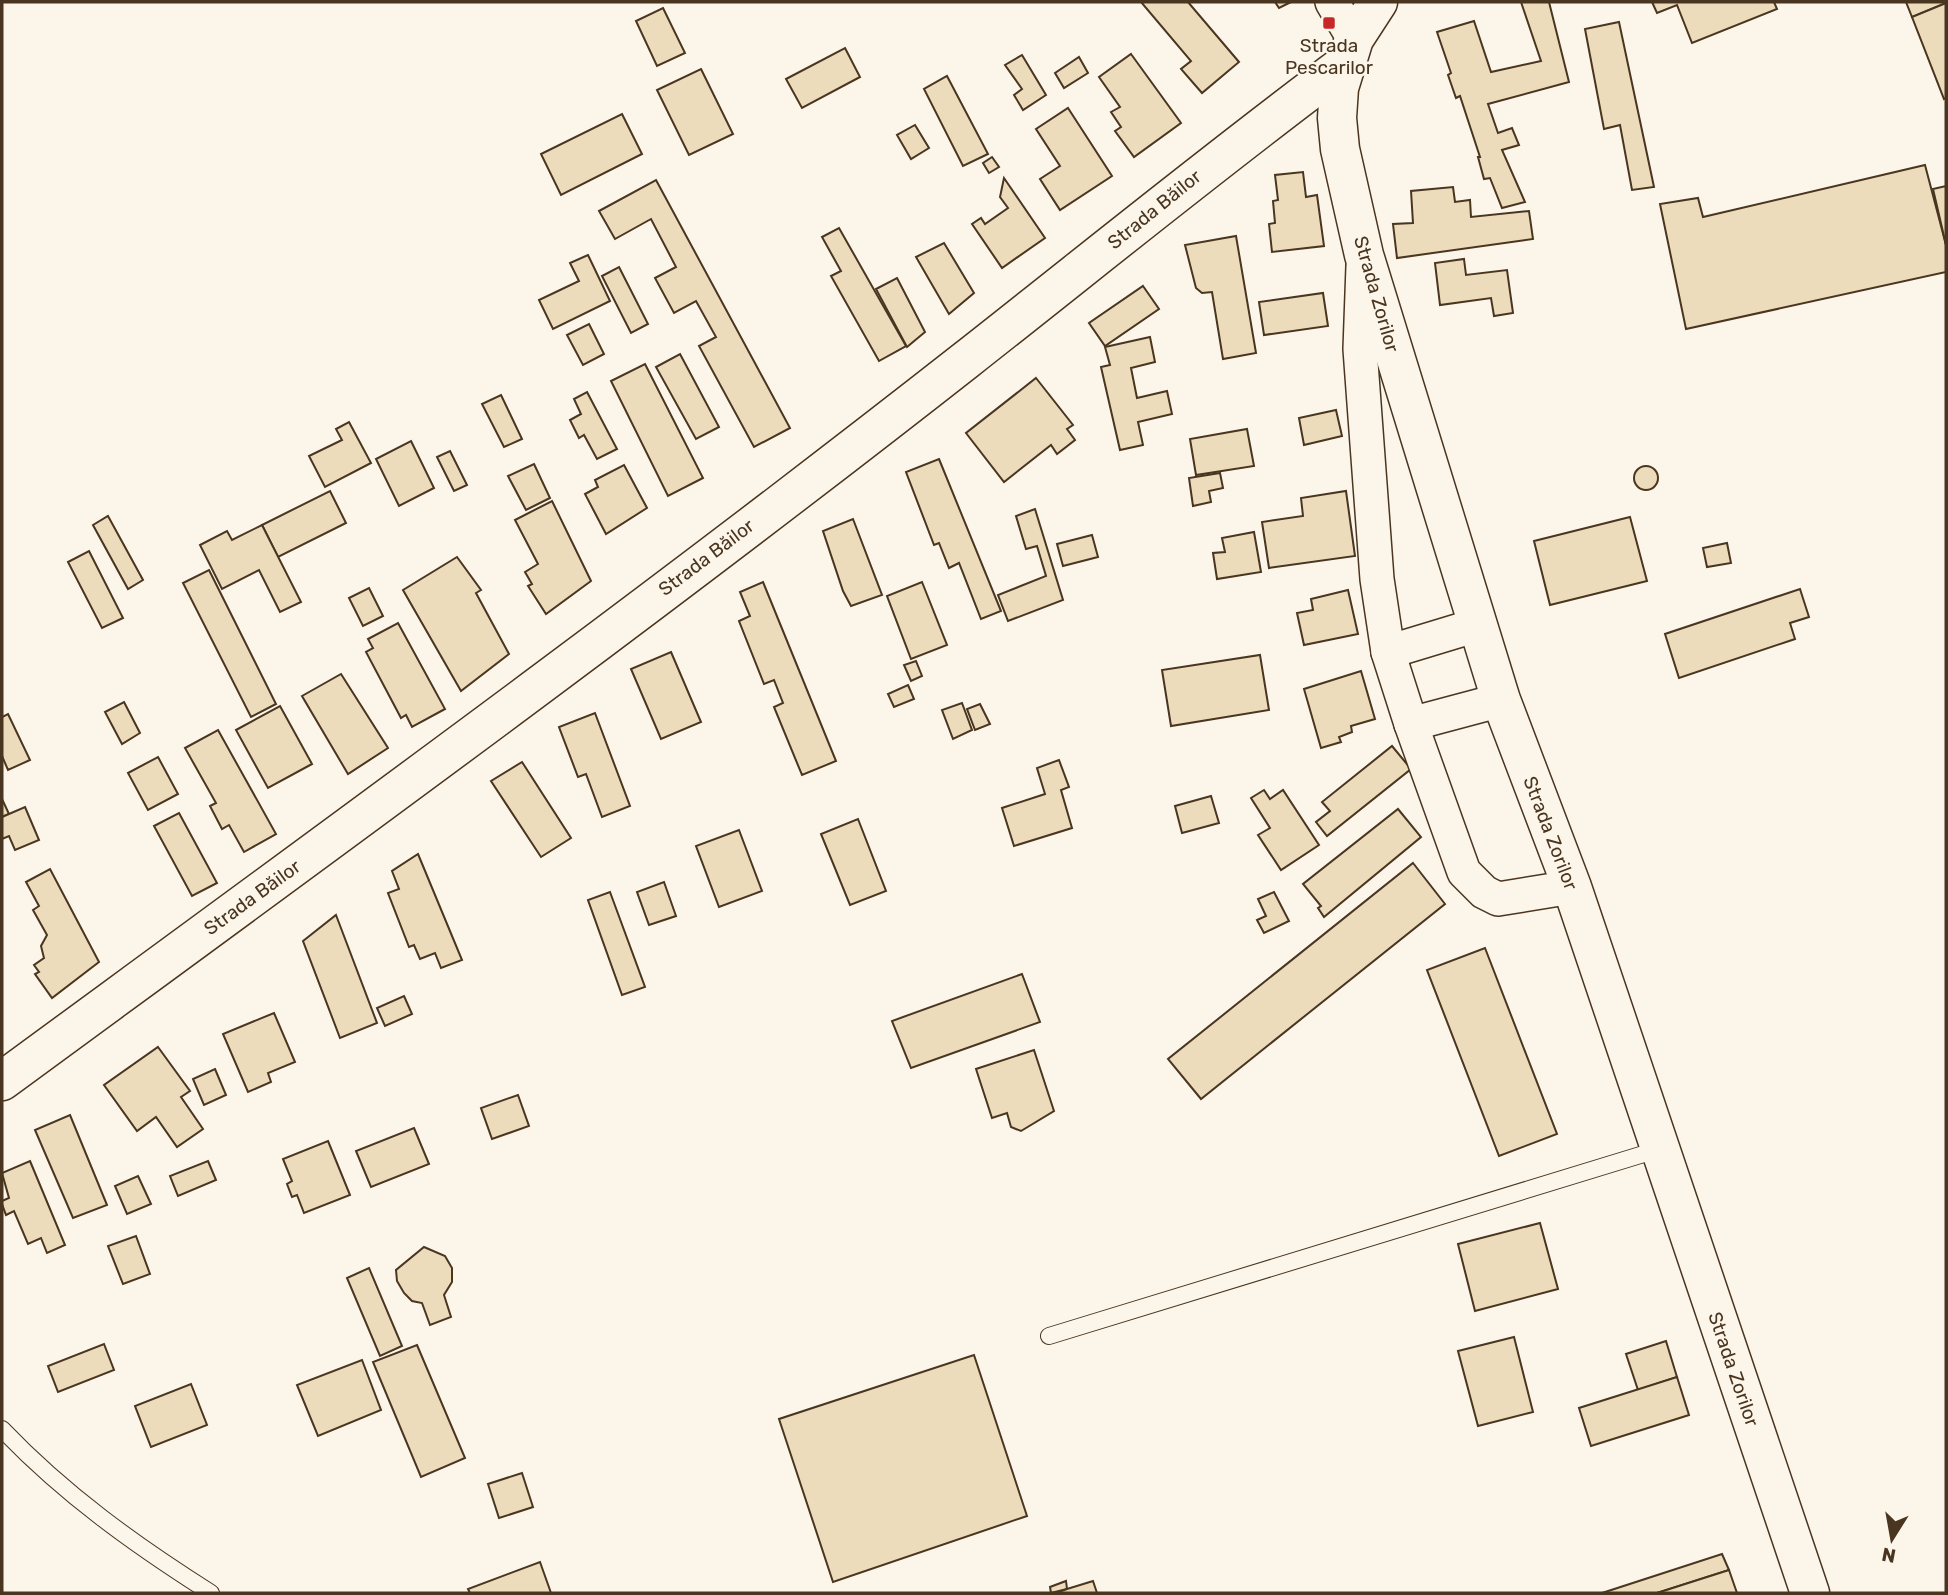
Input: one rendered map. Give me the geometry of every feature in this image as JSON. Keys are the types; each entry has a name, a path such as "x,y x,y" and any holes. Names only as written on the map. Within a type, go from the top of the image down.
{"street":[{"path":"1332,2 1350,51"},
{"name":"Strada Băilor","path":"4,1074 559,669 965,361 1350,51 1378,2"},
{"name":"Strada Zorilor","path":"1350,51 1339,89 1337,118 1340,149 1364,255 1501,700 1572,887 1810,1593"},
{"path":"1364,255 1360,349 1377,579 1388,652 1411,724 1464,872 1484,892 1497,899 1572,887"},
{"path":"1388,652 1477,625"},
{"path":"1411,724 1501,700"}],"lane":[{"path":"1049,1336 1660,1149"},
{"path":"2,1429 33,1462 87,1509 211,1593"}],"building":[{"path":"1141,2 1188,2 1239,62 1202,93 1181,69 1191,61"},
{"path":"1275,2 1291,2 1279,8"},
{"path":"1521,2 1549,2 1569,82 1488,104 1498,133 1512,128 1519,145 1502,150 1525,202 1502,208 1490,178 1484,179 1480,157 1460,96 1456,98 1448,75 1451,73 1437,32 1474,21 1491,72 1541,61"},
{"path":"1652,2 1774,2 1777,9 1692,43 1677,5 1657,13"},
{"path":"1906,2 1946,2 1946,3 1912,17"},
{"path":"1946,3 1946,98 1944,99 1912,17"},
{"path":"663,8 685,53 657,66 636,21"},
{"path":"1619,22 1654,187 1632,190 1620,125 1604,129 1585,29"},
{"path":"845,48 860,77 802,108 786,79"},
{"path":"1131,54 1181,123 1134,157 1115,131 1121,127 1111,112 1120,107 1099,77"},
{"path":"1022,55 1046,95 1023,110 1014,95 1022,89 1005,65"},
{"path":"1079,57 1088,73 1064,88 1055,73"},
{"path":"701,69 733,134 689,155 657,90"},
{"path":"947,76 988,154 963,166 924,89"},
{"path":"1068,108 1112,176 1060,210 1040,179 1060,166 1036,129"},
{"path":"622,114 642,154 561,195 541,154"},
{"path":"915,125 929,148 911,159 897,135"},
{"path":"992,157 999,167 989,173 983,163"},
{"path":"1925,165 1946,245 1946,272 1686,329 1660,204 1698,198 1703,217"},
{"path":"1303,172 1306,197 1317,195 1324,246 1272,252 1269,224 1275,223 1273,201 1278,200 1275,175"},
{"path":"1004,178 1045,238 1002,268 972,224 981,218 985,224 1008,208 1000,197"},
{"path":"656,180 790,428 754,447 699,346 716,337 696,301 674,313 655,278 676,267 651,219 615,239 599,211"},
{"path":"1946,186 1946,245 1933,189"},
{"path":"1453,187 1455,202 1470,200 1471,217 1529,211 1533,239 1397,258 1393,224 1413,223 1411,191"},
{"path":"839,228 906,346 879,361 831,276 841,271 822,237"},
{"path":"1236,236 1256,353 1223,359 1212,292 1202,293 1196,288 1185,245"},
{"path":"944,243 974,293 949,314 916,257"},
{"path":"588,255 610,301 553,329 539,300 579,281 570,263"},
{"path":"1464,259 1466,275 1507,270 1513,313 1494,316 1491,298 1440,305 1435,263"},
{"path":"619,267 648,324 631,333 602,276"},
{"path":"897,278 925,332 907,347 876,289"},
{"path":"1143,286 1159,309 1105,346 1089,323"},
{"path":"1323,293 1328,326 1264,335 1259,302"},
{"path":"589,324 604,354 583,365 567,335"},
{"path":"1150,337 1155,362 1131,368 1137,398 1167,391 1172,414 1138,422 1143,445 1120,450 1101,367 1110,365 1105,347"},
{"path":"680,354 719,427 696,439 656,367"},
{"path":"645,364 703,478 668,496 611,381"},
{"path":"1036,378 1073,425 1067,429 1075,440 1057,454 1051,445 1004,482 966,433"},
{"path":"587,392 617,449 597,459 584,435 579,438 570,420 581,414 574,399"},
{"path":"501,395 522,439 504,447 482,404"},
{"path":"1336,410 1342,436 1304,445 1299,418"},
{"path":"349,422 371,463 325,487 309,456 342,440 336,429"},
{"path":"1247,429 1254,466 1196,475 1190,439"},
{"path":"411,441 434,488 399,506 376,459"},
{"path":"450,451 467,485 454,491 437,457"},
{"path":"939,459 1001,611 981,619 959,563 949,568 939,543 934,545 906,472"},
{"path":"534,464 550,498 526,510 508,476"},
{"path":"624,465 647,508 606,534 585,494 598,487 595,480"},
{"path":"1646,466 1655,469 1658,478 1655,487 1646,490 1637,487 1634,478 1637,469"},
{"path":"1220,473 1223,488 1209,491 1211,502 1193,506 1189,478"},
{"path":"330,491 346,523 278,557 262,525"},
{"path":"1346,491 1355,556 1269,568 1262,522 1303,516 1301,498"},
{"path":"552,501 591,581 546,614 528,586 532,584 525,572 538,564 515,520"},
{"path":"1035,509 1063,600 1008,621 998,595 1046,576 1037,546 1026,549 1016,516"},
{"path":"108,516 143,580 128,589 93,525"},
{"path":"1630,517 1647,581 1550,605 1534,541"},
{"path":"853,519 882,595 851,606 843,591 823,531"},
{"path":"262,525 301,602 280,612 259,570 222,589 200,545 227,531 232,540"},
{"path":"1254,532 1261,572 1217,579 1213,553 1225,552 1222,538"},
{"path":"1092,535 1098,557 1063,566 1057,544"},
{"path":"1727,543 1731,563 1707,567 1703,548"},
{"path":"89,551 123,618 102,628 68,562"},
{"path":"457,557 481,590 476,593 509,654 461,691 403,590"},
{"path":"209,570 276,704 251,717 183,583"},
{"path":"763,582 836,761 802,775 774,707 783,703 774,680 764,684 739,621 750,616 740,592"},
{"path":"922,582 947,645 911,659 887,596"},
{"path":"369,588 383,616 363,626 349,598"},
{"path":"1800,589 1809,617 1790,623 1795,639 1679,678 1665,634"},
{"path":"1348,590 1358,634 1304,645 1297,613 1313,610 1311,599"},
{"path":"398,623 445,709 412,727 406,715 401,718 366,652 373,648 368,639"},
{"path":"671,652 701,722 661,739 631,669"},
{"path":"1260,655 1269,710 1171,726 1162,670"},
{"path":"916,661 922,676 911,681 904,665"},
{"path":"1361,671 1375,719 1351,726 1352,732 1339,737 1341,742 1321,748 1304,689"},
{"path":"341,674 388,748 348,774 302,696"},
{"path":"908,685 914,699 894,707 888,694"},
{"path":"124,702 140,733 122,744 105,712"},
{"path":"962,703 972,730 953,739 942,710"},
{"path":"980,704 990,724 975,730 967,709"},
{"path":"280,706 312,764 268,788 236,730"},
{"path":"595,713 630,806 602,817 586,774 578,777 559,727"},
{"path":"8,714 30,760 8,770 2,756 2,717"},
{"path":"218,730 276,834 244,852 229,825 222,829 210,806 216,803 185,748"},
{"path":"1392,746 1411,769 1327,836 1316,822 1330,811 1322,802"},
{"path":"158,757 178,794 148,810 128,773"},
{"path":"1059,760 1069,787 1061,790 1072,828 1014,846 1002,808 1045,794 1037,768"},
{"path":"522,762 571,838 541,857 491,781"},
{"path":"1264,790 1270,799 1283,790 1319,845 1281,870 1258,835 1270,828 1251,798"},
{"path":"1211,796 1219,823 1182,833 1175,806"},
{"path":"2,799 9,814 2,817"},
{"path":"25,807 39,840 15,850 9,836 2,839 2,817"},
{"path":"1398,809 1421,837 1324,917 1318,908 1321,906 1303,884"},
{"path":"179,813 217,883 192,896 154,826"},
{"path":"858,819 886,891 850,905 821,834"},
{"path":"739,830 762,891 719,907 696,846"},
{"path":"418,854 462,960 441,968 435,953 420,959 414,945 409,947 388,893 399,889 392,871"},
{"path":"1413,863 1445,904 1201,1099 1168,1059"},
{"path":"50,869 99,962 52,998 35,974 39,972 34,965 44,958 41,946 47,935 33,910 39,906 26,882"},
{"path":"664,882 676,916 649,925 637,892"},
{"path":"610,892 645,987 622,995 588,900"},
{"path":"1274,892 1289,921 1264,933 1257,920 1266,916 1258,899"},
{"path":"336,915 377,1023 340,1038 303,941"},
{"path":"1485,948 1557,1134 1499,1156 1427,970"},
{"path":"1022,974 1040,1022 911,1068 892,1021"},
{"path":"404,996 412,1014 385,1026 377,1008"},
{"path":"274,1013 295,1062 268,1073 271,1082 248,1092 223,1034"},
{"path":"158,1047 190,1091 181,1097 203,1129 177,1147 156,1117 137,1131 104,1085"},
{"path":"1034,1050 1054,1111 1021,1131 1011,1127 1007,1113 992,1118 976,1069"},
{"path":"215,1069 226,1095 204,1105 193,1079"},
{"path":"518,1095 529,1126 492,1139 481,1108"},
{"path":"70,1115 107,1205 73,1218 35,1130"},
{"path":"414,1128 429,1164 371,1187 356,1151"},
{"path":"328,1141 350,1195 304,1213 297,1195 292,1197 287,1184 292,1181 283,1159"},
{"path":"30,1161 65,1245 47,1253 41,1238 28,1244 14,1211 6,1215 2,1204 2,1201 9,1198 2,1173"},
{"path":"208,1161 216,1180 178,1196 170,1176"},
{"path":"138,1176 151,1204 127,1214 115,1186"},
{"path":"1540,1223 1558,1289 1475,1311 1458,1244"},
{"path":"136,1236 150,1274 123,1284 108,1246"},
{"path":"424,1247 445,1256 452,1268 452,1282 444,1295 451,1317 430,1325 422,1303 412,1301 404,1293 397,1281 396,1270"},
{"path":"369,1268 402,1346 380,1356 347,1278"},
{"path":"1514,1337 1533,1412 1478,1426 1458,1351"},
{"path":"1666,1341 1677,1377 1638,1390 1626,1354"},
{"path":"104,1344 114,1370 58,1392 48,1366"},
{"path":"417,1345 465,1458 421,1477 373,1362"},
{"path":"974,1355 1027,1516 833,1582 779,1419"},
{"path":"362,1360 381,1410 318,1436 297,1385"},
{"path":"1677,1377 1689,1415 1591,1446 1579,1408"},
{"path":"191,1384 207,1425 151,1447 135,1406"},
{"path":"522,1473 533,1507 499,1518 488,1484"},
{"path":"1722,1554 1729,1570 1657,1593 1602,1593"},
{"path":"540,1562 551,1593 470,1593 468,1589"},
{"path":"1729,1570 1737,1593 1657,1593"},
{"path":"1066,1581 1067,1589 1051,1593 1050,1587"},
{"path":"1093,1581 1097,1593 1056,1593 1067,1589"}],"place":[{"name":"Strada Pescarilor","path":"1329,23"}]}
